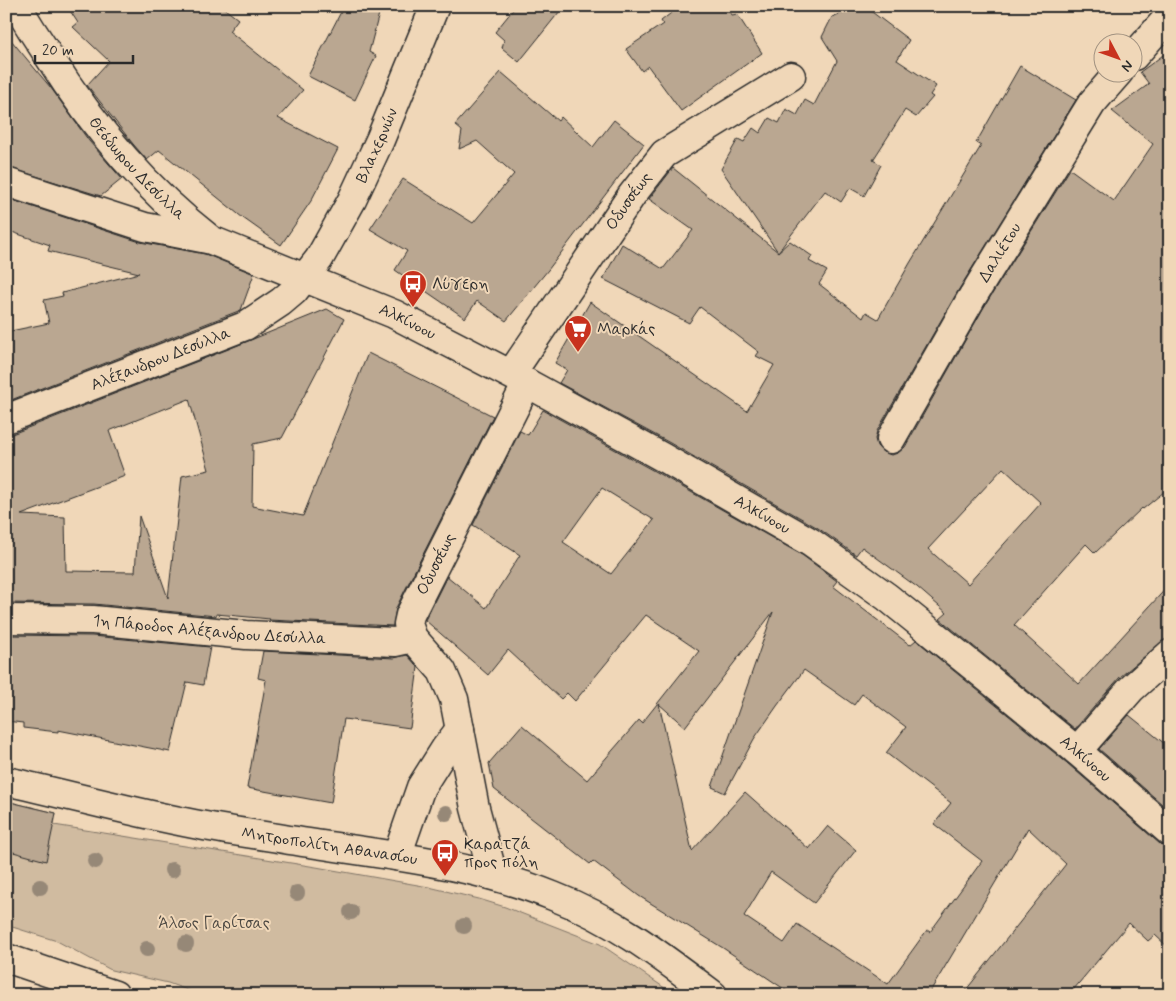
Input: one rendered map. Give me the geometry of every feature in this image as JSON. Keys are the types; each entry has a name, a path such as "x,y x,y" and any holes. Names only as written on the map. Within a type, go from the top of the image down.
{"street":[{"name":"Θεόδωρου Δεσύλλα","path":"18,6 68,87 104,134 155,191 211,240 304,278"},
{"name":"Βλαχερνών","path":"304,278 330,242 352,200 380,140 435,6"},
{"path":"1144,45 1170,15"},
{"name":"Οδυσσέως","path":"413,638 408,624 410,614 519,379 632,195 664,154 791,76"},
{"name":"Δαλιέτου","path":"891,439 971,299 1092,103 1110,82"},
{"path":"6,182 145,227 211,240"},
{"name":"Αλκίνοου","path":"304,278 394,314 519,379 810,542 887,597 1077,752 1170,832"},
{"name":"Αλέξανδρου Δεσύλλα","path":"6,419 245,326 281,302 294,291 304,278"},
{"name":"1η Πάροδος Αλέξανδρου Δεσύλλα","path":"6,618 93,620 246,636 395,642 413,638"},
{"path":"413,638 442,671 454,699 475,808 493,875"},
{"path":"1077,752 1131,688 1170,654"},
{"path":"397,856 421,787 445,749 460,730"},
{"name":"Μητροπολίτη Αθανασίου","path":"6,781 194,824 397,856 493,875 552,895 587,910 651,948 713,995"},
{"path":"6,958 115,995"}],"green space":[{"name":"Άλσος Γαρίτσας","path":"6,801 56,813 54,825 316,867 429,887 479,899 505,907 600,944 675,995 201,995 168,983 111,970 57,941 6,925"}],"building":[{"path":"67,6 221,6 238,19 229,31 303,90 278,118 338,149 311,201 281,245 243,218 159,150 147,160 87,85 109,61 73,27 78,23"},
{"path":"344,6 381,6 369,52 376,56 355,100 308,76"},
{"path":"516,6 564,6 519,62 502,48 504,40 495,32"},
{"path":"680,6 726,6 732,15 737,14 762,53 681,111 648,66 642,71 626,49 663,24 661,21"},
{"path":"859,6 864,6 909,40 897,60 936,86 930,95 933,97 916,117 905,110 873,160 881,165 864,196 850,188 841,202 825,191 778,252 721,169 738,139 744,142 753,128 760,133 769,118 779,123 786,109 797,115 805,100 814,105 837,61 822,37 832,17"},
{"path":"6,34 51,88 89,141 122,179 101,196 6,167"},
{"path":"1170,50 1170,487 1142,508 1095,553 1086,544 1014,625 1079,684 1170,584 1170,635 1120,677 1075,729 940,619 947,613 917,587 862,547 856,555 818,528 670,443 559,383 567,370 555,363 590,302 747,411 774,365 756,356 759,352 700,307 689,323 603,279 622,244 663,269 693,230 649,199 673,168 778,252 790,241 812,256 809,261 827,271 819,284 863,318 866,312 878,319 981,146 976,143 1020,66 1076,100 958,291 877,431 875,439 877,446 883,452 891,455 898,453 905,447 984,307 1070,169 1114,201 1153,144 1112,111 1149,84 1144,77 1144,69","holes":["1003,468 1041,503 968,584 928,549"]},
{"path":"501,72 558,121 561,117 593,147 614,120 644,144 548,270 506,321 477,301 465,318 395,270 407,251 370,229 403,179 473,223 514,174 477,141 459,149 462,131 455,125"},
{"path":"6,198 140,242 205,254 254,274 241,310 6,402 6,332 49,323 44,300 63,296 62,293 139,273 48,251 50,245 6,230"},
{"path":"327,309 344,319 282,438 253,444 252,506 303,516 368,353 493,416 396,608 393,626 269,620 94,604 6,603 6,434 12,434","holes":["189,399 209,470 182,476 168,598 139,516 135,572 66,571 65,517 21,515 125,476 109,431"]},
{"path":"543,410 802,555 837,581 833,586 910,645 916,640 1067,763 1160,844 1170,847 1170,949 1155,935 1148,941 1129,923 1069,995 962,995 1066,864 1028,828 928,995 793,995 723,948 639,896 593,861 590,864 494,789 489,763 522,725 587,780 639,720 642,723 699,651 646,615 575,701 567,693 561,699 508,650 488,675 425,620 447,576 486,608 520,555 473,525 520,431 528,435","holes":["602,488 654,520 611,574 563,542","773,612 712,787 725,793 754,739 804,670 854,705 862,694 906,727 886,753 951,803 934,824 982,861 930,932 927,930 888,984 797,924 784,943 744,916 771,872 814,903 856,850 828,826 809,849 745,792 692,851 659,704 685,727"]},
{"path":"6,635 92,636 210,647 203,685 187,682 170,752 58,730 58,732 23,728 23,723 6,721"},
{"path":"263,651 394,658 407,655 418,667 410,728 344,719 331,803 247,788 266,680 258,678"},
{"path":"1129,715 1170,748 1170,811 1099,749"},
{"path":"6,801 56,813 46,861 6,850"}],"place":[{"name":"Λύγερη","path":"413,308"},
{"name":"Μαρκάς","path":"578,353"},
{"name":"Καρατζά προς πόλη","path":"445,877"}]}
